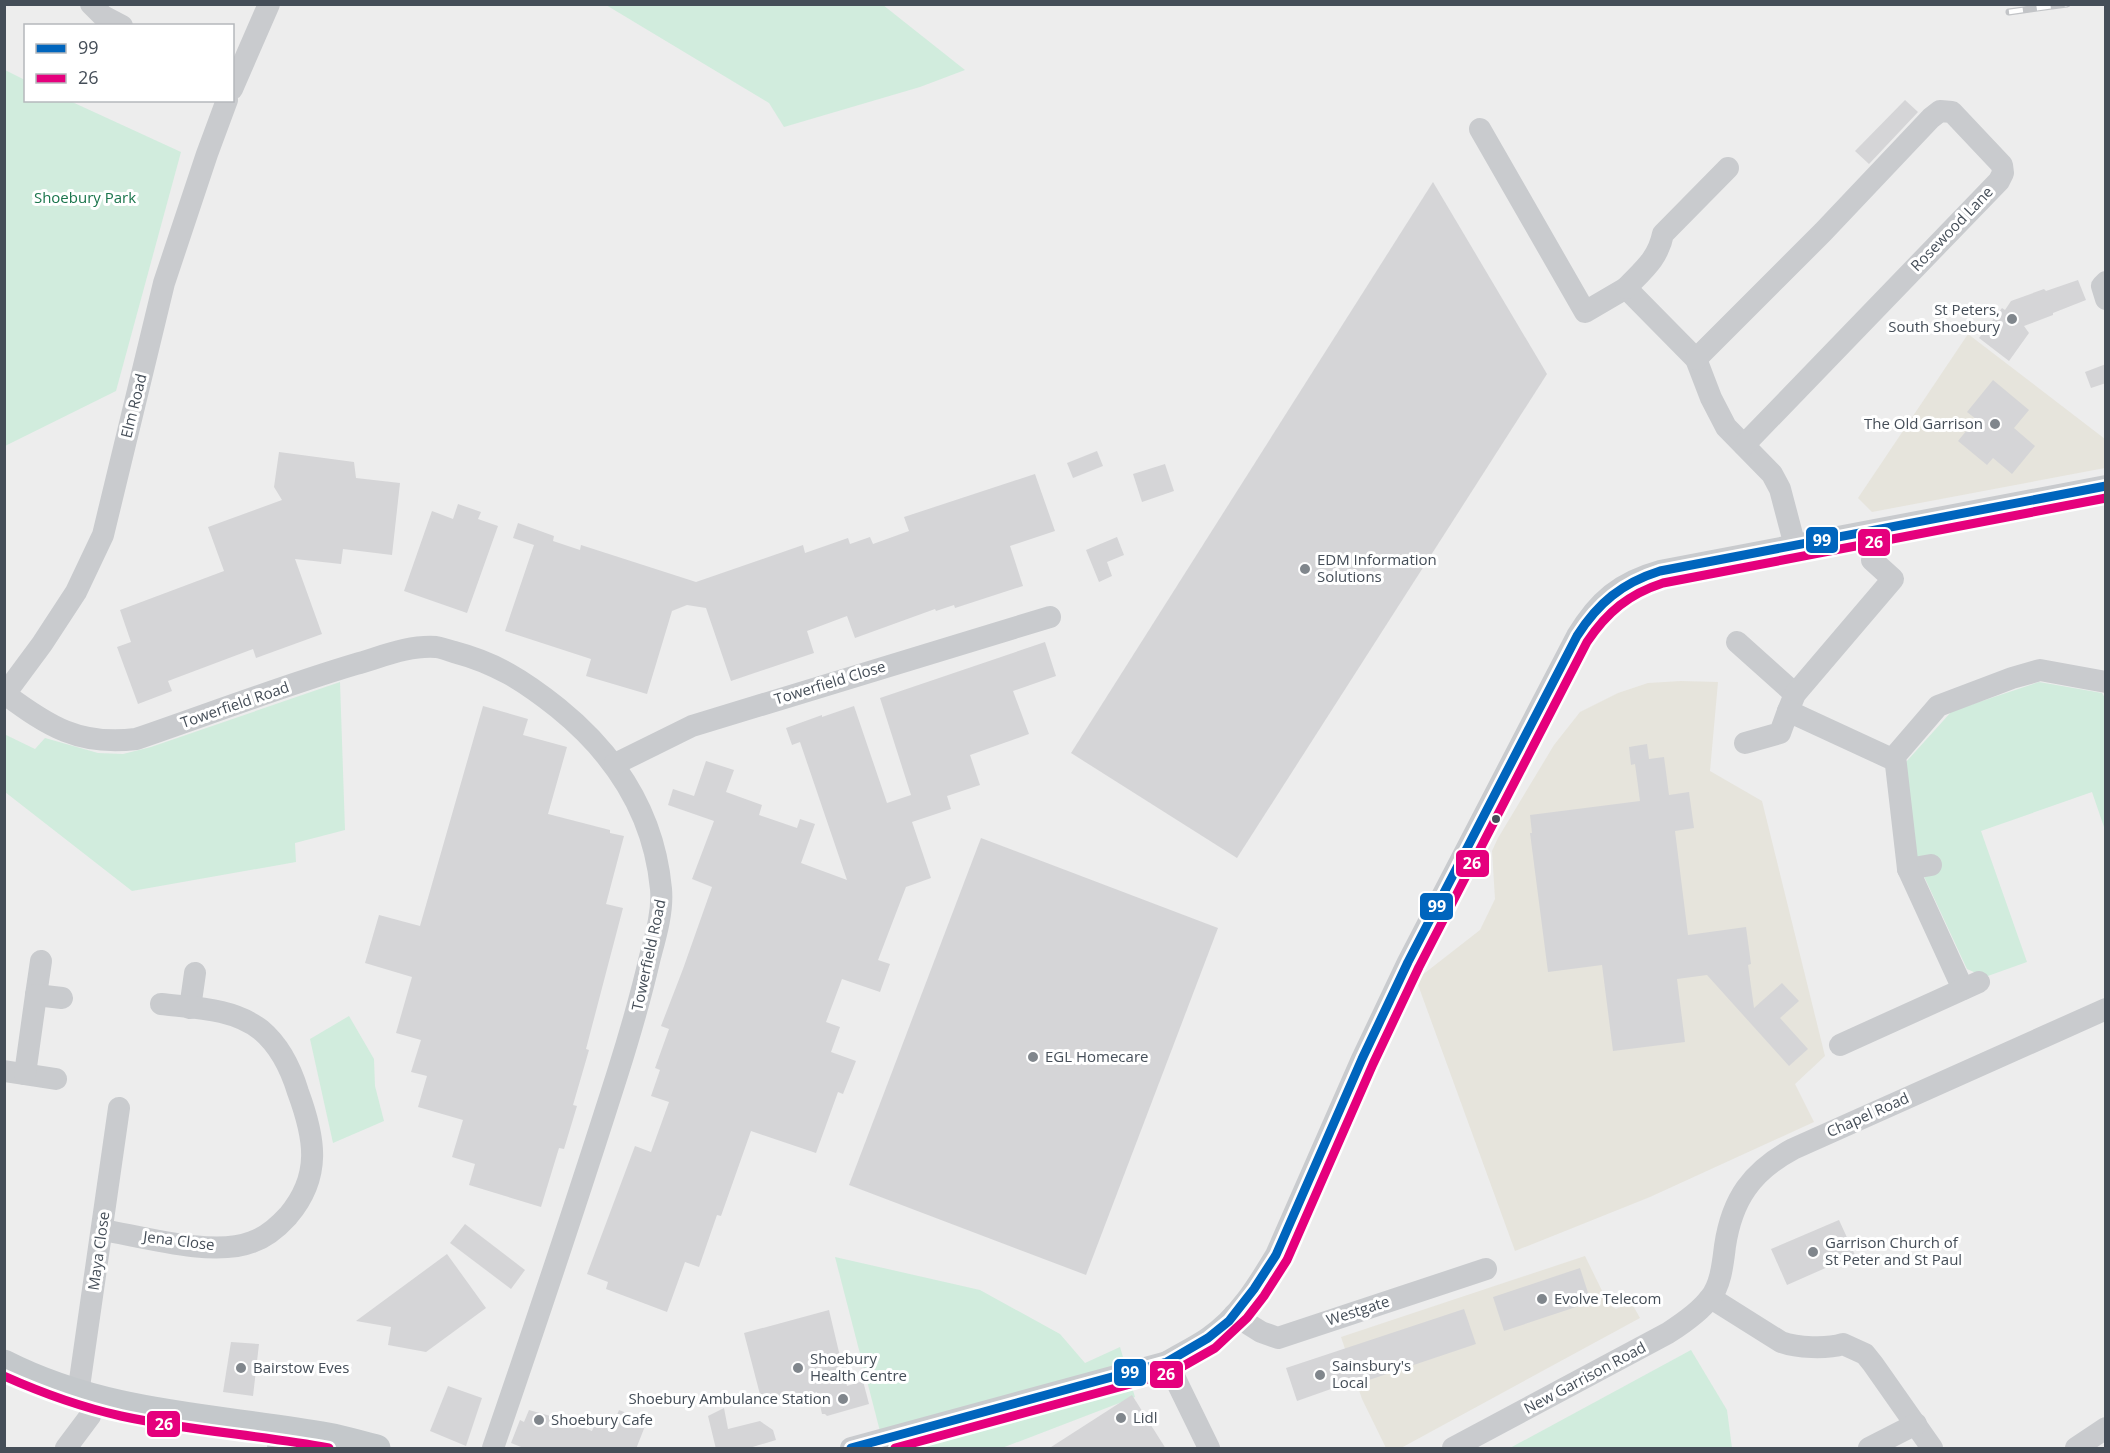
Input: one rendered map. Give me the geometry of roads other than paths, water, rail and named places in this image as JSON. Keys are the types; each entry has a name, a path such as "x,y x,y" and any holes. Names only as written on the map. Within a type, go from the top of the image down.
{"main road":[{"path":"4,1364 28,1376 86,1396 280,1439 330,1436 377,1449"}],"street":[{"path":"91,4 103,16 118,24"},
{"path":"234,84 269,4"},
{"name":"Elm Road","path":"4,694 42,644 75,592 103,535 164,283 226,102"},
{"name":"Rosewood Lane","path":"1696,359 1940,111 1952,112 2002,165 2003,173 1999,181 1743,446"},
{"path":"1480,129 1585,312 1626,288 1652,261 1660,248 1663,234 1728,168"},
{"path":"2106,282 2102,286 2106,299"},
{"path":"1626,288 1696,359 1718,414 1726,427 1772,474 1780,489 1795,546"},
{"path":"851,1449 1167,1362 1209,1337 1234,1315 1259,1284 1276,1255 1362,1059 1408,962 1589,616 1597,606 1616,591 1648,575 2106,486"},
{"path":"1745,743 1780,733 1791,702 1893,579 1872,560"},
{"name":"Towerfield Close","path":"615,764 692,726 1050,616"},
{"path":"1737,642 1791,702 1894,760"},
{"name":"Towerfield Road","path":"4,694 59,730 74,736 124,741 136,739 345,667 402,651 436,647 503,669 548,700 584,729 615,764 646,821 656,856 662,892 658,926 636,1017 574,1212 493,1449"},
{"path":"1840,1045 1971,985 1908,869 1895,756 1943,704 2036,670 2106,682"},
{"path":"1908,869 1931,865"},
{"path":"41,962 36,995 15,1073 56,1079"},
{"path":"189,1008 195,973"},
{"path":"36,995 62,998"},
{"name":"Jena Close","path":"103,1230 205,1247 228,1247 250,1243 269,1234 282,1222 299,1203 309,1184 312,1163 311,1134 290,1068 278,1050 261,1030 226,1012 161,1004"},
{"name":"Chapel Road","path":"1711,1298 1718,1280 1730,1220 1739,1198 1770,1161 2104,1013"},
{"name":"Maya Close","path":"66,1449 90,1416 86,1396 103,1230 119,1108"},
{"name":"Westgate","path":"1234,1315 1261,1332 1278,1338 1486,1269"},
{"path":"1711,1298 1787,1344 1808,1347 1843,1344 1865,1354 1932,1449"},
{"name":"New Garrison Road","path":"1453,1449 1668,1333 1711,1298"},
{"path":"1167,1362 1209,1449"},
{"path":"1869,1449 1916,1424"},
{"path":"2076,1449 2106,1428"}],"railway":[{"path":"2009,12 2067,4"}],"place":[{"name":"St Peters, South Shoebury","path":"2012,319"},
{"name":"The Old Garrison","path":"1995,424"},
{"name":"EDM Information Solutions","path":"1305,569"},
{"name":"EGL Homecare","path":"1033,1057"},
{"name":"Garrison Church of St Peter and St Paul","path":"1813,1252"},
{"name":"Evolve Telecom","path":"1542,1299"},
{"name":"Bairstow Eves","path":"241,1368"},
{"name":"Shoebury Health Centre","path":"798,1368"},
{"name":"Sainsbury's Local","path":"1320,1375"},
{"name":"Shoebury Ambulance Station","path":"843,1399"},
{"name":"Lidl","path":"1121,1418"},
{"name":"Shoebury Cafe","path":"539,1420"}],"park label":[{"name":"Shoebury Park","path":"85,198"}]}
